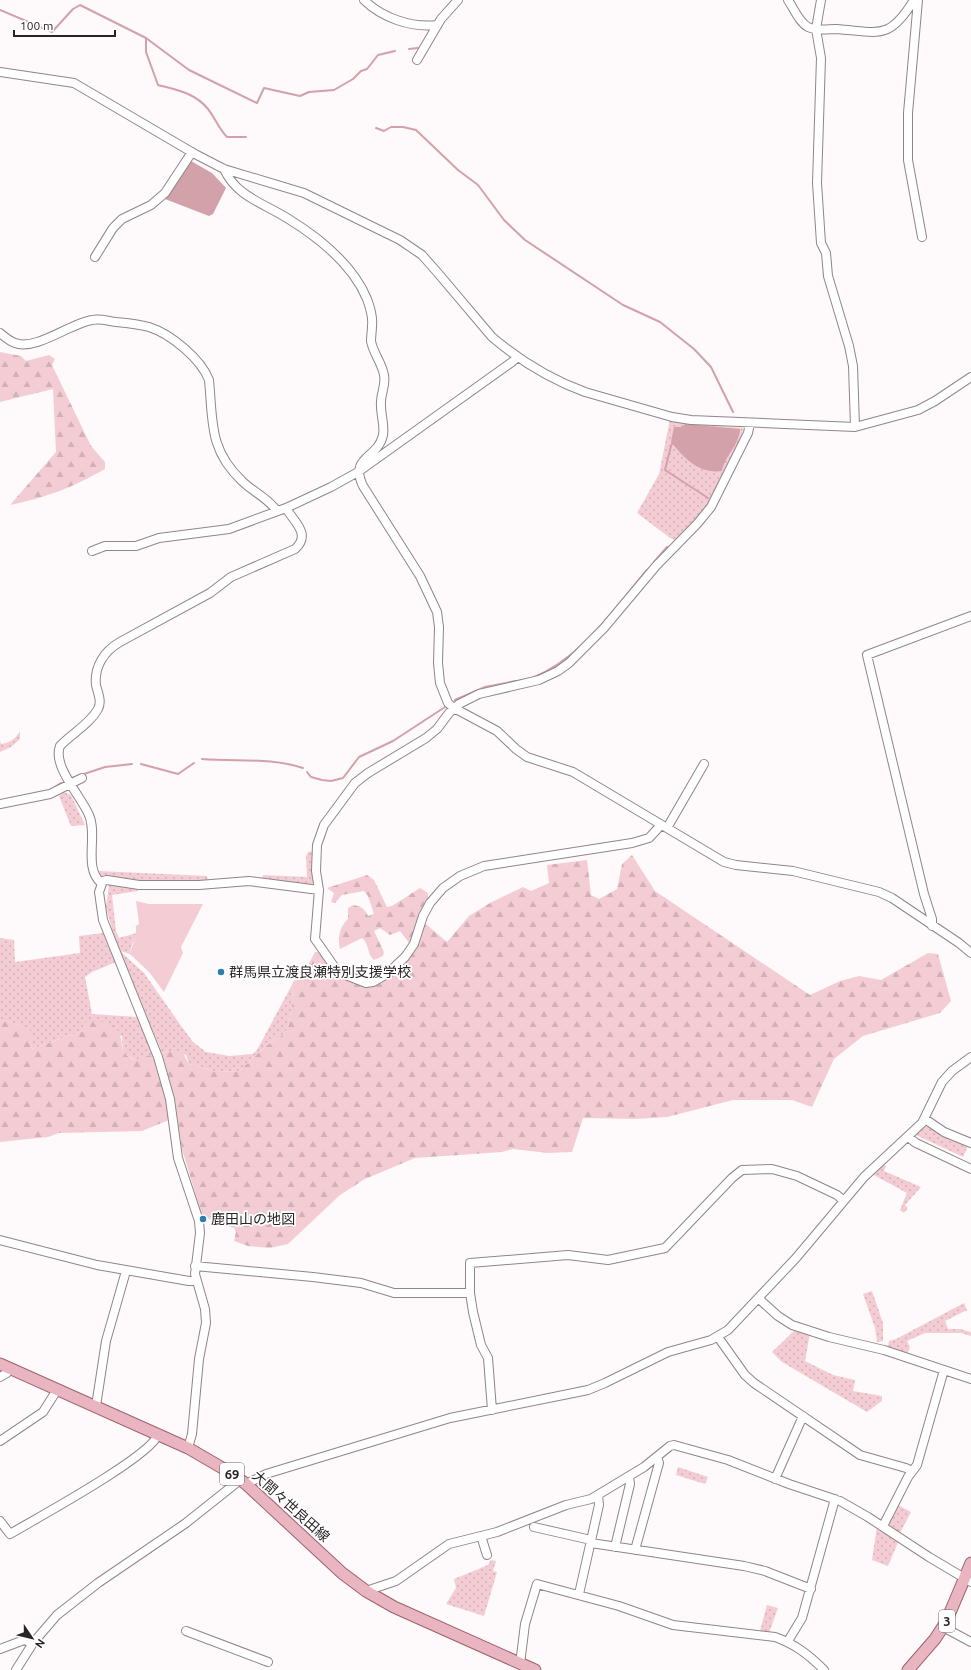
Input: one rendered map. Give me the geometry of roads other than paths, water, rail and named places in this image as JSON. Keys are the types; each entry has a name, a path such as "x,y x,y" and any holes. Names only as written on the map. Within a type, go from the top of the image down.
{"main road":[{"name":"大間々世良田線","path":"5,1366 188,1448 243,1482 342,1573 366,1591 394,1607 535,1670"},
{"name":"3","path":"908,1670 944,1627 968,1580 971,1563"}],"street":[{"path":"364,0 379,12 394,19 425,27 437,25"},
{"path":"416,60 437,25 458,0"},
{"path":"788,0 804,25 811,29 874,33 885,31 901,21 914,0"},
{"path":"821,0 816,29 821,64 817,177 821,243 826,254 828,276 849,346 853,379 855,426"},
{"path":"918,0 908,113 908,160 922,237"},
{"path":"0,72 74,84 224,169 304,193 400,240 422,256 492,337 518,357 571,387 585,392 685,419 750,423 855,426 918,410 935,401 971,377"},
{"path":"95,257 113,228 122,219 151,205 165,193 192,152"},
{"path":"224,169 232,184 240,191 254,201 287,218 328,248 350,271 367,300 372,324 371,335 373,347 384,376 384,387 380,401 384,432 381,441 360,464 358,472 363,486 420,576 437,612 440,627 438,664 440,683 445,698 454,708 497,731 507,738 516,749 527,757 572,772 724,862 736,865 793,871 879,892 892,898 959,943 971,953"},
{"path":"0,333 10,341 22,345 53,337 79,324 100,320 142,325 167,336 199,363 206,373 209,380 216,440 220,455 242,481 273,505 277,510"},
{"path":"92,551 112,545 140,545 159,538 174,535 229,529 277,510 286,508 332,487 358,472 518,357"},
{"path":"704,764 664,826 649,838 632,843 484,866 460,876 443,888 430,903 423,916 414,944 405,957 387,974 369,983 347,977 338,972 317,944 315,939 319,890 316,857 318,839 328,819 350,789 368,773 430,736 454,708 479,694 539,680 569,663 604,628 656,566 697,524 711,507 748,433 750,423"},
{"path":"188,1448 192,1434 199,1359 206,1323 205,1309 196,1281 196,1266 200,1233 199,1222 178,1158 168,1090 153,1041 103,920 99,898 101,883 94,874 90,816 61,766 58,751 60,746 92,718 97,710 100,701 96,685 97,672 104,656 120,642 210,593 231,577 295,549 301,540 301,528 286,508"},
{"path":"932,926 932,919 924,894 867,654 971,616"},
{"path":"0,804 50,794 82,778"},
{"path":"101,883 107,880 139,885 204,885 249,881 319,890"},
{"path":"16,1670 33,1643 58,1615 98,1583 243,1482 450,1418 588,1390 668,1352 718,1337 728,1330 758,1298 872,1169 926,1118 942,1082 956,1067 971,1057"},
{"path":"926,1118 944,1132 971,1144"},
{"path":"908,1136 916,1143 971,1169"},
{"path":"492,1410 488,1358 481,1345 470,1293 470,1263 563,1255 608,1260 665,1248 742,1170 766,1168 784,1171 837,1195 844,1201"},
{"path":"0,1240 126,1271 196,1281"},
{"path":"196,1266 327,1278 361,1283 394,1292 470,1293"},
{"path":"96,1406 106,1341 126,1271"},
{"path":"758,1298 778,1316 792,1325 829,1337 884,1350 971,1379"},
{"path":"718,1337 749,1379 863,1457 906,1468 912,1471"},
{"path":"0,1377 7,1373 5,1366"},
{"path":"883,1526 912,1471 917,1465 944,1370"},
{"path":"0,1441 43,1412 57,1390"},
{"path":"775,1479 803,1416"},
{"path":"0,1521 10,1534 126,1464 153,1443 158,1435"},
{"path":"366,1591 396,1581 449,1544 481,1536 518,1524 566,1505 588,1500 629,1477 670,1446 677,1445 728,1460 775,1479 835,1499 883,1526 929,1557 968,1580"},
{"path":"635,1550 659,1463 657,1457"},
{"path":"615,1547 630,1484 629,1477"},
{"path":"579,1594 600,1501 598,1495"},
{"path":"788,1641 800,1622 811,1589 835,1499"},
{"path":"534,1527 615,1547 744,1566 765,1571 811,1589"},
{"path":"481,1536 488,1555"},
{"path":"520,1664 525,1624 537,1584 579,1594 673,1625 770,1635 788,1641 801,1649 824,1670"},
{"path":"944,1627 971,1642"},
{"path":"186,1630 192,1634 268,1663"},
{"path":"0,1649 24,1640 33,1643"}],"waterway":[{"path":"0,10 52,32 73,9 80,5 146,38 189,70 257,103 264,88 300,96 309,92 334,90 353,79 361,71 367,69 378,55 395,51"},
{"path":"146,38 146,52 158,85 185,93 197,99 208,109 227,137 246,137"},
{"path":"409,49 418,48"},
{"path":"376,128 384,131 391,127 403,127 416,130 458,170 478,185 504,220 525,240 623,305 660,322 694,349 711,367 733,412"},
{"path":"673,442 665,470 708,498"},
{"path":"654,562 667,547"},
{"path":"532,678 550,670 566,659 596,632 647,570"},
{"path":"455,700 485,687 516,681"},
{"path":"307,772 311,777 322,780 331,781 343,778 359,757 393,741 445,707"},
{"path":"202,759 278,762 303,768"},
{"path":"141,764 178,774 194,763"},
{"path":"72,778 105,767 132,764"},
{"path":"55,787 61,783"}],"place":[{"name":"群馬県立渡良瀬特別支援学校","path":"221,972"},
{"name":"鹿田山の地図","path":"203,1219"}]}
